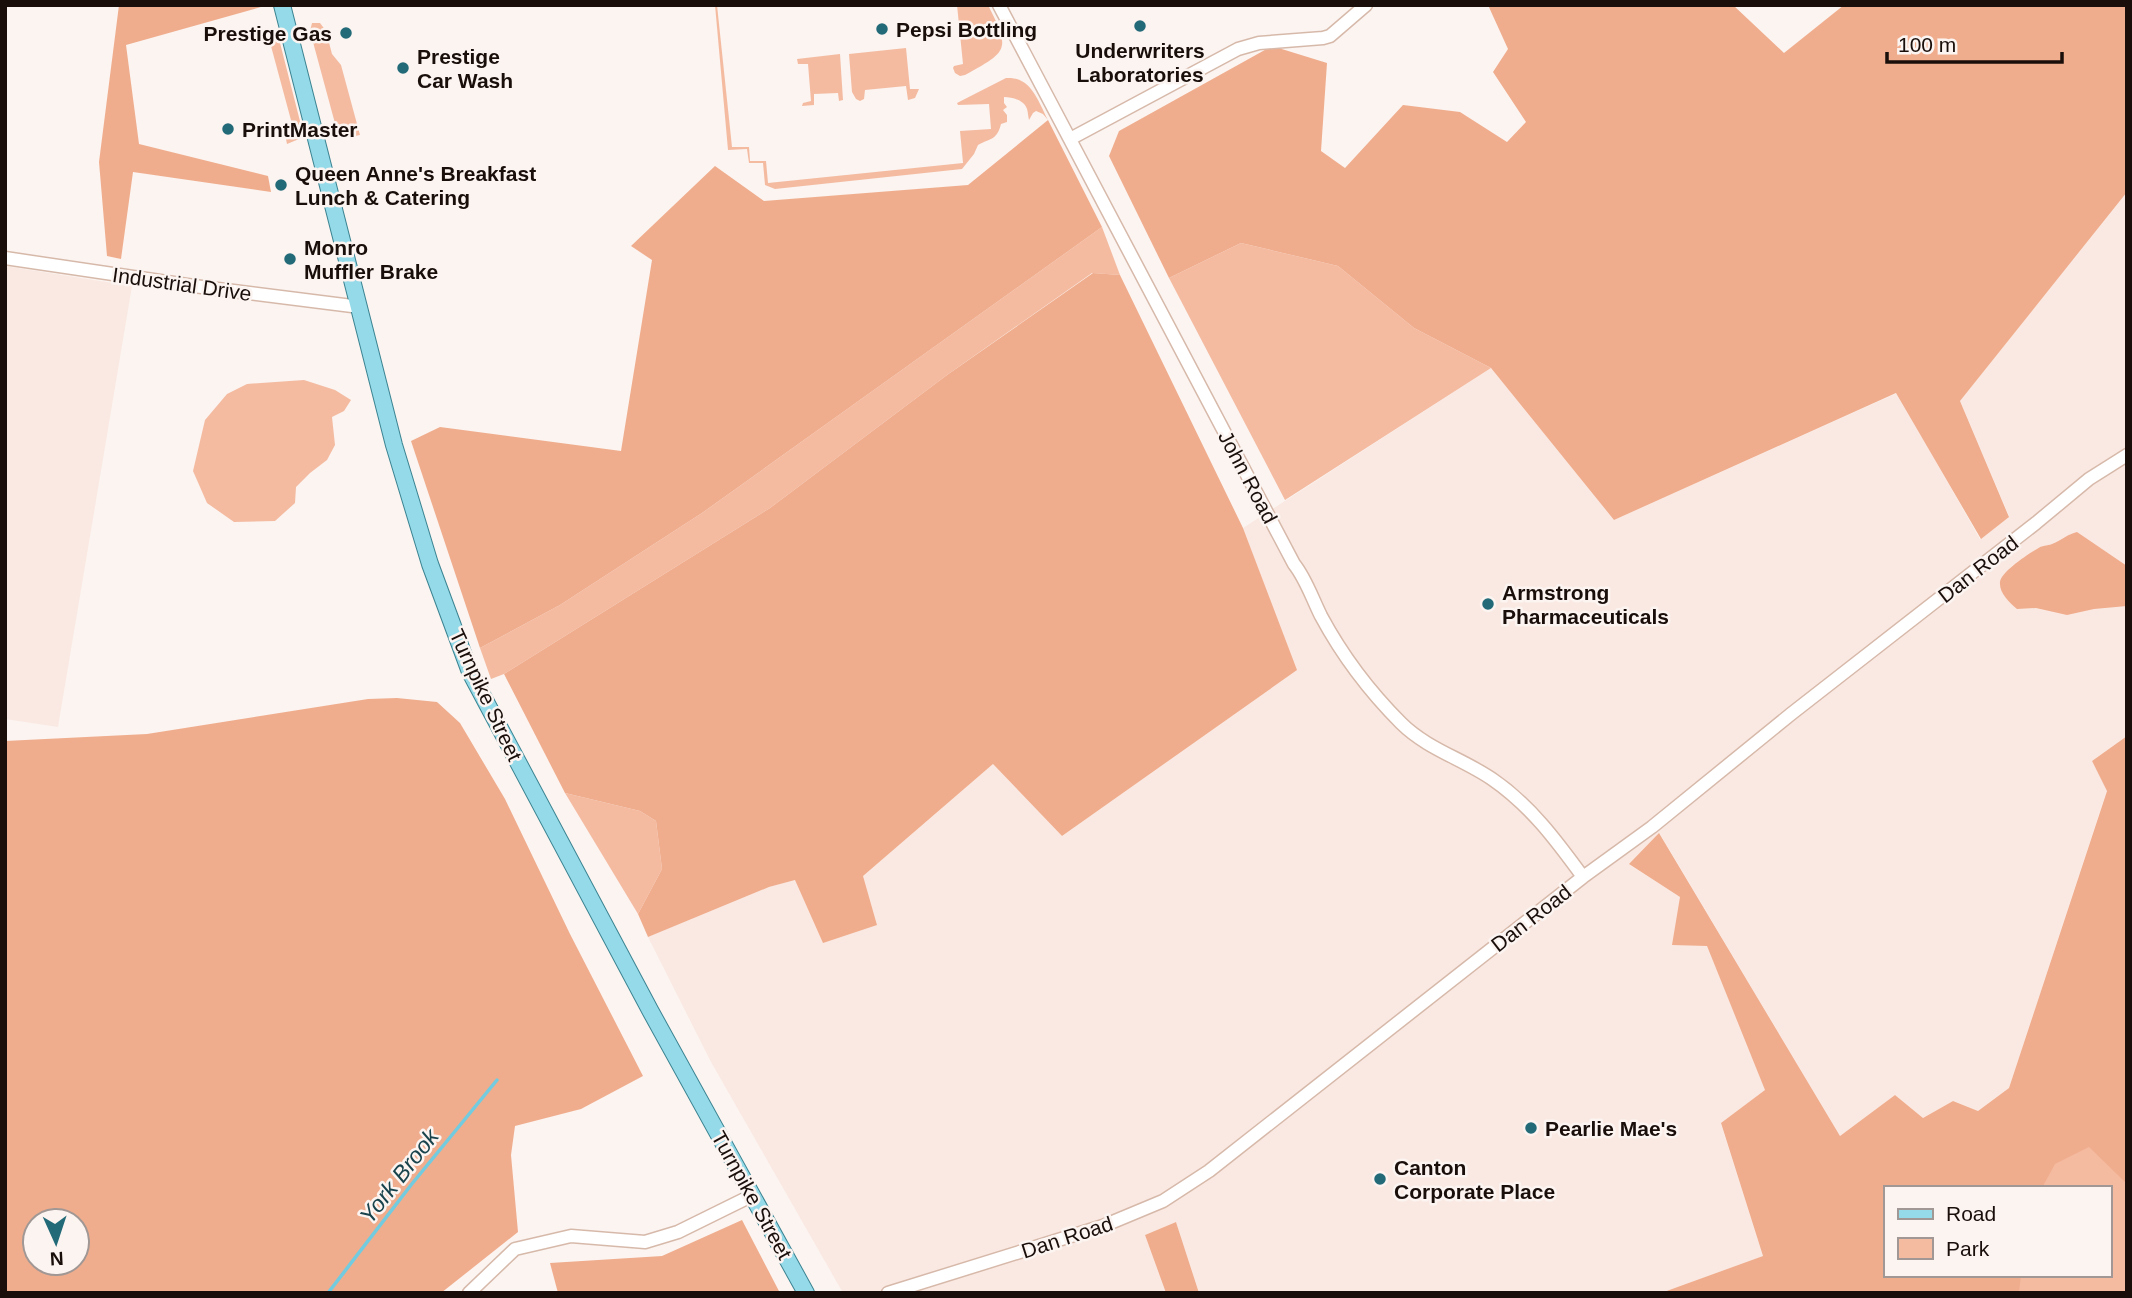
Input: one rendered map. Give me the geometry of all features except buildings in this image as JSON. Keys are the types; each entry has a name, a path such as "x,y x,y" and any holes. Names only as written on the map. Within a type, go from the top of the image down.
{"main road":[{"name":"Turnpike Street","path":"282,5 380,393 430,564 470,671 645,1001 806,1293"}],"street":[{"name":"John Road","path":"999,5 1294,564 1303,575 1321,615 1346,657 1402,724 1424,741 1491,778 1518,798 1549,830 1583,877"},
{"path":"1070,139 1237,49 1259,43 1314,40 1330,36 1366,5"},
{"name":"Industrial Drive","path":"5,258 359,307"},
{"name":"Dan Road","path":"888,1293 1102,1226 1163,1201 1209,1171 1583,877 1652,827 1799,707 2089,479 2127,455"},
{"path":"469,1293 515,1249 571,1236 645,1242 678,1233 753,1195"}],"shaded area":[{"path":"119,5 260,5 261,7 126,45 139,144 268,176 271,192 133,172 121,259 107,256 99,162"},
{"path":"1488,5 1733,5 1784,53 1844,5 2127,5 2127,192 1960,401 2009,517 1981,539 1896,393 1614,520 1491,368 1414,328 1338,266 1241,243 1169,278 1109,156 1119,131 1272,46 1327,63 1321,151 1345,168 1403,105 1460,112 1507,142 1526,122 1493,72 1508,49"},
{"path":"1048,120 1102,227 702,513 560,605 480,648 411,441 440,427 621,451 652,260 631,246 715,166 764,201 968,185"},
{"path":"2127,192 2127,736 2092,761 2107,790 2009,1088 1978,1111 1953,1101 1923,1118 1895,1095 1840,1136 1660,834 1630,865 1680,897 1707,946 1766,1090 1721,1124 1763,1256 1661,1293 1199,1293 1176,1222 1145,1235 1166,1293 843,1293 711,1062 648,937 769,887 795,880 877,925 862,876 993,764 1062,836 1296,670 1243,528 1491,368 1614,520 1897,393 1980,539 2009,516 1960,401"},
{"path":"5,266 132,286 58,727 5,719"},
{"path":"1093,273 1120,275 1243,528 1297,670 1062,836 993,764 863,876 877,925 823,943 795,880 769,887 648,937 638,914 662,869 656,821 640,811 565,793 504,674 770,508 947,375"},
{"path":"2077,532 2127,566 2127,606 2067,615 2036,608 2017,609 2001,590 2000,582 2005,573 2039,548"},
{"path":"397,698 437,702 460,723 505,799 643,1076 581,1109 515,1126 511,1155 518,1232 441,1293 5,1293 5,741 147,734 368,699"},
{"path":"2127,736 2127,1184 2089,1147 2055,1164 2043,1186 1884,1186 1884,1277 2021,1277 2019,1293 1661,1293 1763,1256 1721,1123 1765,1090 1707,946 1672,945 1680,897 1629,864 1659,833 1840,1136 1895,1095 1923,1118 1953,1101 1978,1111 2009,1088 2107,791 2092,761"},
{"path":"742,1220 780,1293 558,1293 550,1263 662,1256"},
{"path":"1176,1222 1199,1293 1166,1293 1145,1235"}],"green space":[{"path":"715,5 732,147 749,147 750,161 766,161 768,183 963,163 960,131 991,129 989,104 957,103 1006,78 1015,78 1028,85 1048,120 1036,111 1029,120 1027,109 1021,101 1004,97 1007,107 1003,110 1007,115 1007,122 1001,124 993,138 978,145 962,169 775,189 765,185 763,163 749,163 747,149 728,150"},
{"path":"957,5 988,5 1002,41 1001,48 990,60 960,76 953,68 963,64"},
{"path":"312,23 320,23 326,31 332,54 341,65 360,135 346,138 336,127 310,31"},
{"path":"269,29 278,35 302,129 299,139 287,144 286,139 295,135 268,35 256,38 254,31"},
{"path":"906,48 910,89 919,89 915,98 908,100 906,86 865,90 864,99 856,99 852,92 849,54"},
{"path":"840,54 843,100 839,101 838,93 814,94 814,105 802,106 803,103 811,101 808,64 798,64 797,59"},
{"path":"1102,227 1120,275 1092,273 947,375 770,508 504,674 491,679 480,648 560,605 702,513"},
{"path":"1241,243 1338,266 1414,328 1491,368 1285,500 1169,278"},
{"path":"304,380 335,390 351,400 344,411 332,417 335,445 327,460 296,487 295,503 275,521 234,522 207,503 193,471 205,420 227,394 247,384"},
{"path":"565,793 640,811 656,821 662,869 638,914"},
{"path":"2127,814 2127,1293 1979,1293 1984,1277 2111,1277 2111,1186 2014,1186"}],"waterway":[{"name":"York Brook","path":"328,1293 411,1185 497,1080"}],"place":[{"name":"Underwriters Laboratories","path":"1140,26"},
{"name":"Pepsi Bottling","path":"882,29"},
{"name":"Prestige Gas","path":"346,33"},
{"name":"Prestige Car Wash","path":"403,68"},
{"name":"PrintMaster","path":"228,129"},
{"name":"Queen Anne's Breakfast Lunch & Catering","path":"281,185"},
{"name":"Monro Muffler Brake","path":"290,259"},
{"name":"Armstrong Pharmaceuticals","path":"1488,604"},
{"name":"Pearlie Mae's","path":"1531,1128"},
{"name":"Canton Corporate Place","path":"1380,1179"}]}
